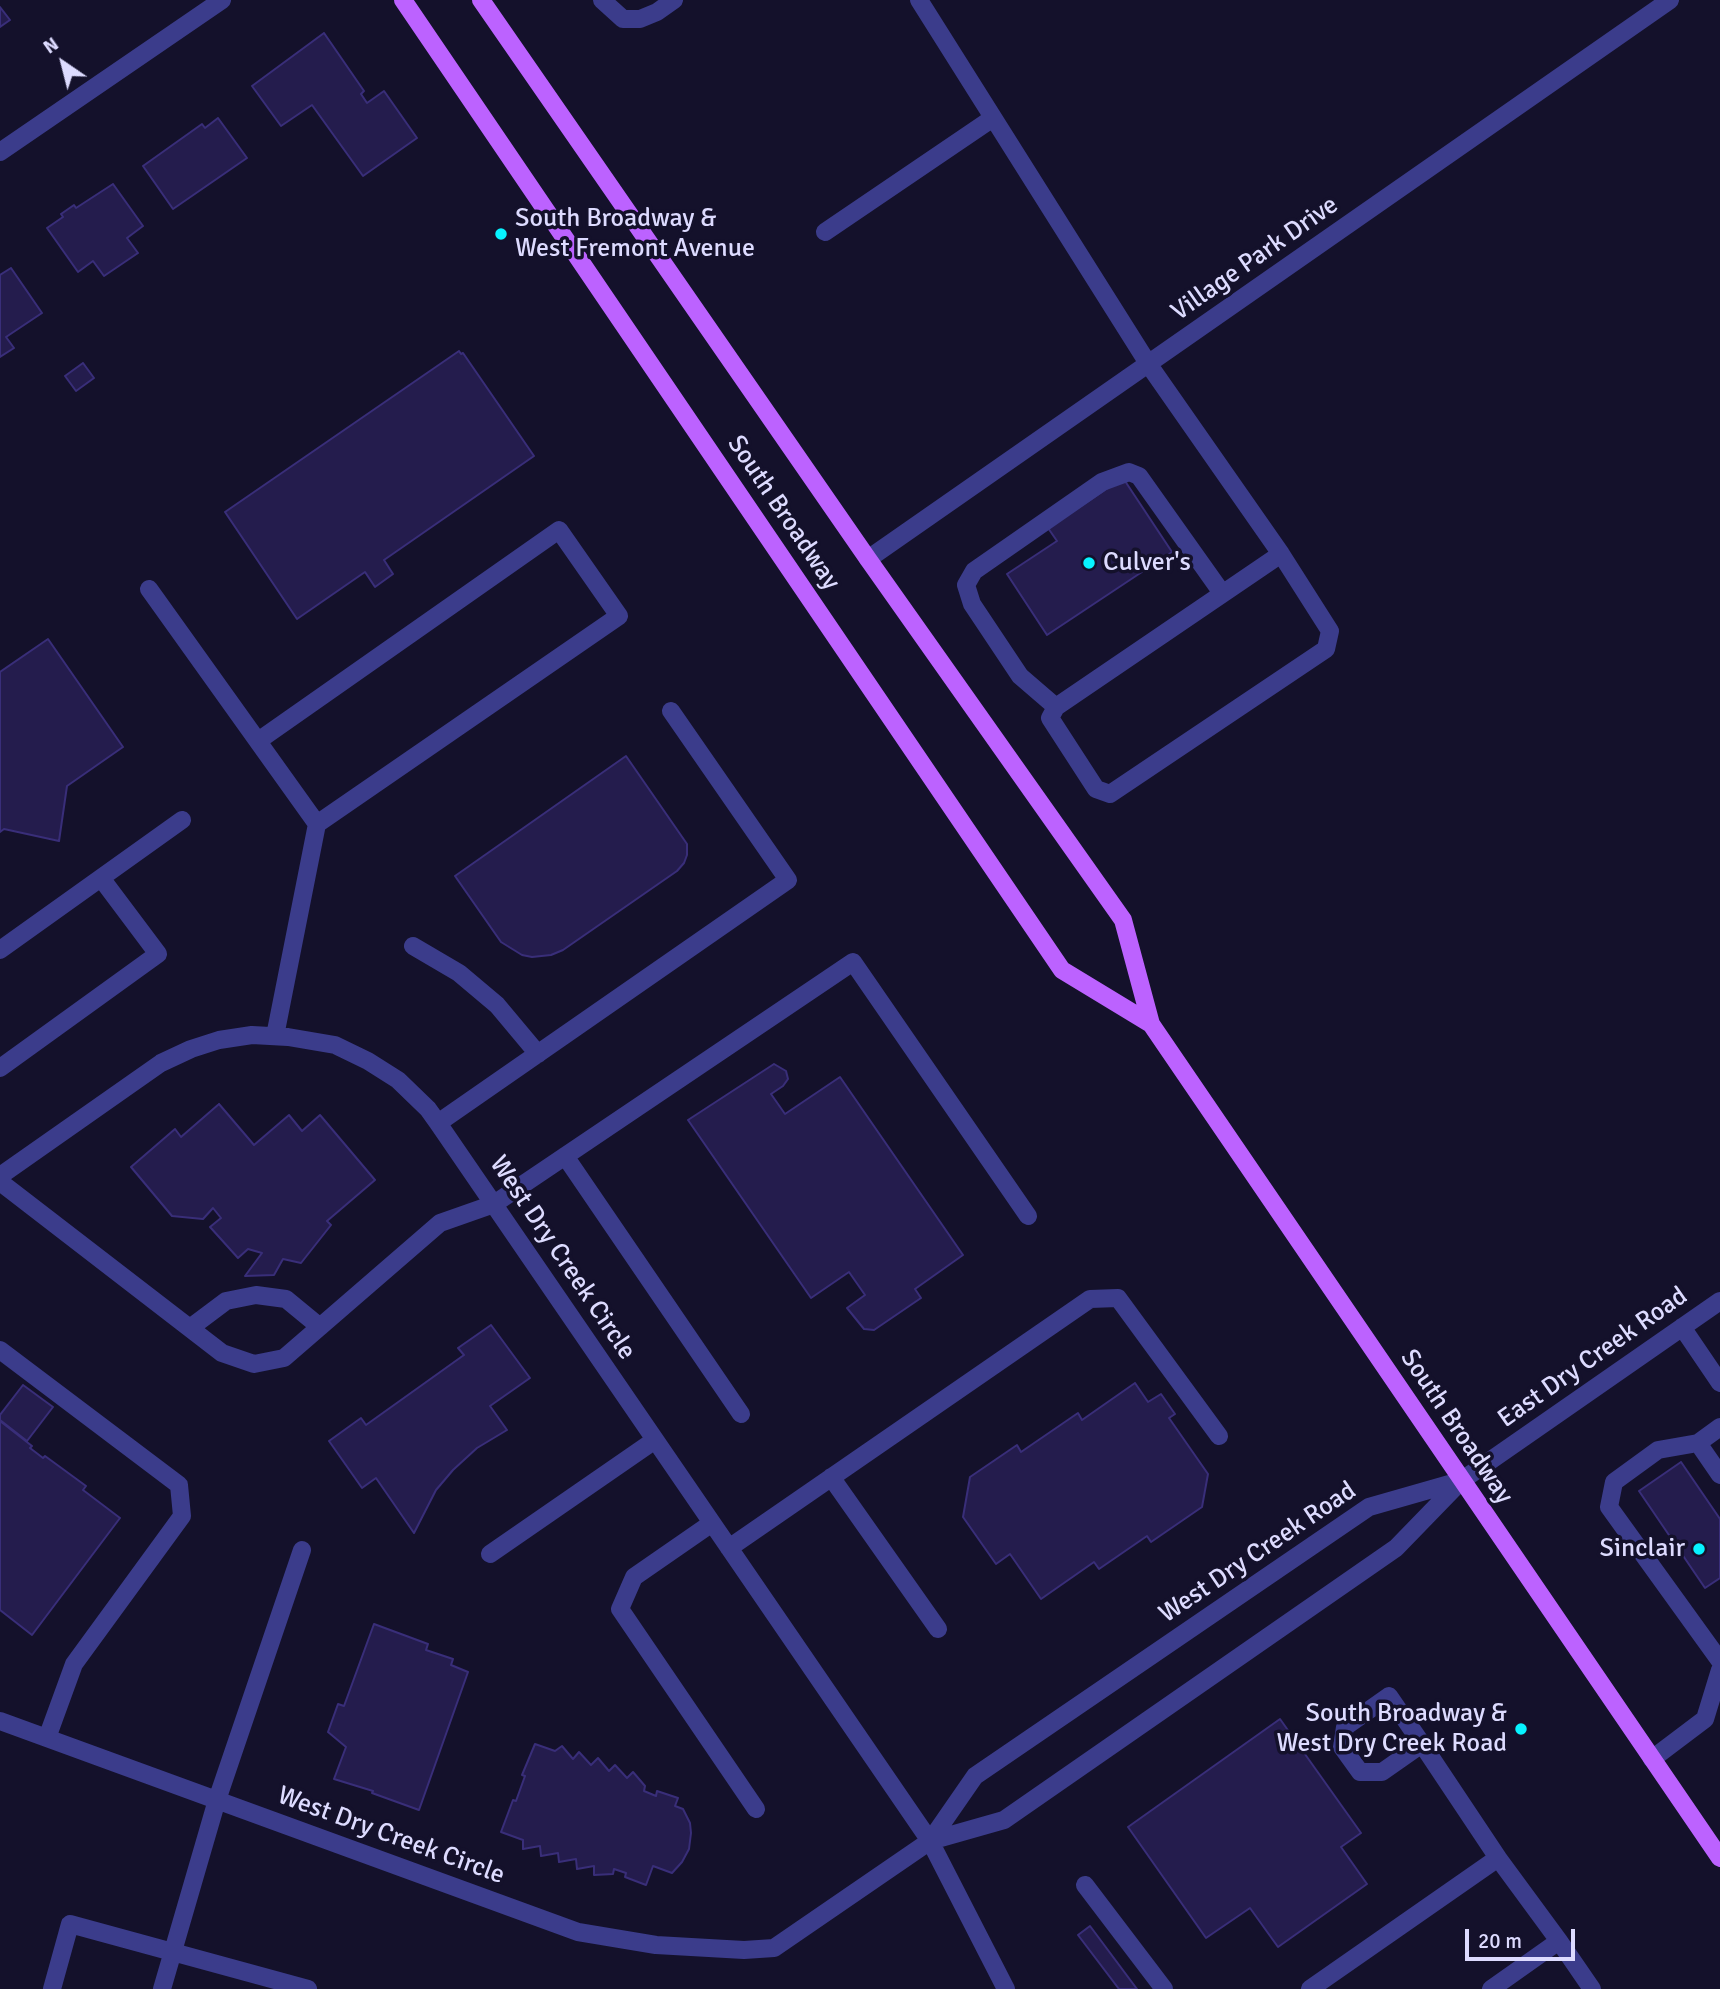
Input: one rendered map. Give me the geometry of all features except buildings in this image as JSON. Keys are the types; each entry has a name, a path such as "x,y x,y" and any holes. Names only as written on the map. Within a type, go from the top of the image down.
{"main road":[{"name":"South Broadway","path":"403,0 1062,970 1151,1024"},
{"name":"South Broadway","path":"481,0 1123,920 1151,1024 1720,1858"}],"street":[{"path":"0,152 222,0"},
{"path":"602,0 623,19 640,19 657,12 674,0"},
{"path":"919,0 1149,365 1281,554 1329,631 1326,649 1110,794 1096,789 1050,718 1056,707 1281,554"},
{"name":"Village Park Drive","path":"869,559 1670,0"},
{"path":"825,232 993,118"},
{"path":"1056,707 1020,676 972,604 966,585 974,570 1102,482 1129,472 1139,476 1222,593"},
{"path":"258,741 559,530 619,616 317,824 275,1036"},
{"path":"149,589 317,824"},
{"path":"438,1123 788,880 671,711"},
{"path":"0,950 182,820"},
{"path":"0,1068 158,954 102,877"},
{"path":"413,946 458,973 497,1006 538,1054"},
{"path":"0,1182 222,1353 254,1364 284,1358 440,1223 494,1204 853,962 1028,1216"},
{"name":"West Dry Creek Circle","path":"0,1176 161,1063 219,1040 252,1035 335,1045 368,1060 398,1080 428,1109 438,1123 930,1841 1006,1989"},
{"path":"565,1156 741,1414"},
{"path":"190,1328 226,1301 256,1295 286,1299 320,1327"},
{"path":"729,1548 1090,1299 1118,1298 1219,1436"},
{"name":"East Dry Creek Road","path":"1461,1481 1720,1301"},
{"path":"1682,1327 1720,1383"},
{"path":"0,1350 179,1485 182,1516 74,1664 47,1738"},
{"path":"1720,1427 1698,1443 1658,1450 1614,1482 1609,1507 1720,1661"},
{"path":"490,1554 656,1440"},
{"path":"1698,1443 1720,1475"},
{"path":"831,1477 938,1629"},
{"name":"West Dry Creek Road","path":"930,1841 975,1776 1368,1507 1461,1481"},
{"name":"West Dry Creek Road","path":"774,1948 930,1841 1004,1820 1396,1548 1461,1481"},
{"path":"712,1523 634,1577 620,1609 756,1809"},
{"path":"162,1989 217,1800 302,1550"},
{"path":"1652,1759 1712,1716 1720,1670"},
{"path":"1422,1744 1382,1772 1360,1772 1342,1747 1345,1727 1390,1696 1422,1744 1498,1858 1592,1989"},
{"name":"West Dry Creek Circle","path":"0,1721 578,1933 656,1945 744,1950 774,1948"},
{"path":"1310,1989 1498,1858"},
{"path":"1084,1885 1164,1989"},
{"path":"52,1989 70,1924 172,1952 267,1984 308,1989"},
{"path":"1491,1989 1559,1941"}],"place":[{"name":"South Broadway & West Fremont Avenue","path":"501,234"},
{"name":"Culver's","path":"1089,563"},
{"name":"Sinclair","path":"1699,1549"},
{"name":"South Broadway & West Dry Creek Road","path":"1521,1729"}]}
